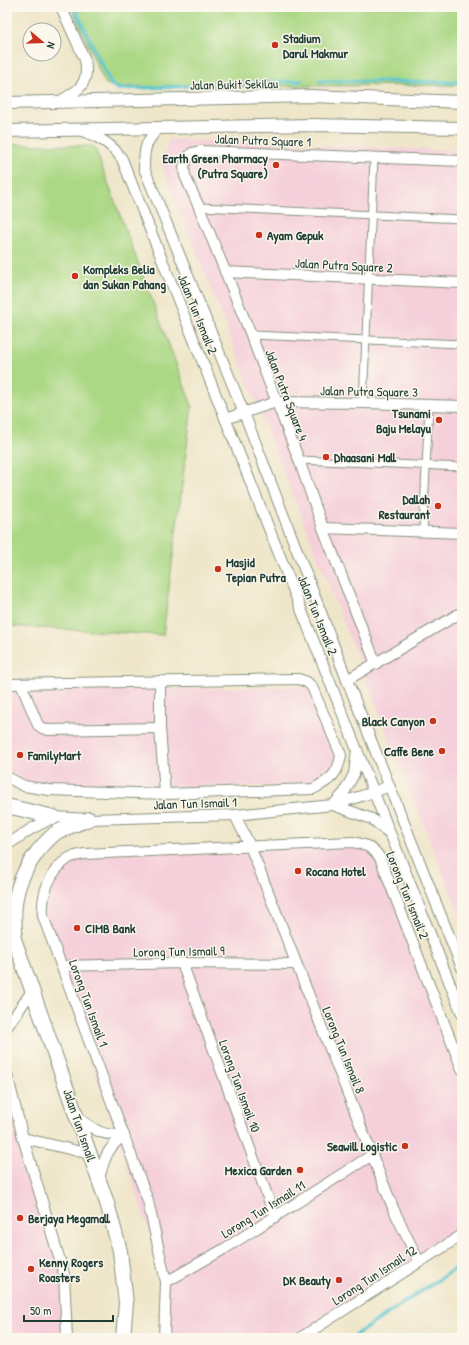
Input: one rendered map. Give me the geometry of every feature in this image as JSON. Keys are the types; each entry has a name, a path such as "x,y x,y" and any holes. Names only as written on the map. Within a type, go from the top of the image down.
{"main road":[{"path":"7,806 54,817"},
{"path":"16,944 14,924 16,893 27,865 42,846 57,833 88,819"},
{"name":"Jalan Tun Ismail","path":"7,918 107,1203 120,1251 126,1304 123,1338"}],"street":[{"path":"58,102 79,89 86,77 85,60 61,7"},
{"name":"Jalan Bukit Sekilau","path":"7,103 311,96 462,102"},
{"path":"7,132 311,125 462,128"},
{"name":"Jalan Tun Ismail 2","path":"159,128 150,136 146,145 144,168 244,413 384,774 393,784"},
{"name":"Jalan Tun Ismail 2","path":"79,130 106,142 115,149 122,159 461,1010"},
{"name":"Jalan Putra Square 1","path":"225,272 200,207 186,176 184,167 186,160 192,153 200,151 462,161"},
{"path":"363,403 374,158"},
{"path":"200,207 462,219"},
{"name":"Jalan Putra Square 2","path":"225,272 368,280 462,283"},
{"name":"Jalan Putra Square 4","path":"225,272 251,335 299,460 323,528 376,664"},
{"path":"251,335 462,344"},
{"name":"Jalan Putra Square 3","path":"225,418 244,413 259,406 276,402 462,406"},
{"path":"423,531 429,405"},
{"path":"299,460 462,466"},
{"path":"323,528 462,533"},
{"path":"347,680 462,612"},
{"path":"7,684 298,679 306,682 312,687 341,755 340,765 330,780 313,789 165,794 49,790 24,786 7,777"},
{"path":"160,681 160,728 165,794"},
{"path":"21,684 38,725 48,730 160,728"},
{"path":"316,695 333,689"},
{"path":"357,750 354,774 344,793 333,805 372,819 391,834"},
{"path":"393,784 462,968"},
{"name":"Jalan Tun Ismail 1","path":"54,817 88,819 235,815 333,805 374,792 393,784"},
{"name":"Lorong Tun Ismail 8","path":"235,815 250,846 393,1208 419,1262"},
{"path":"7,845 31,829 54,817"},
{"name":"Lorong Tun Ismail 2","path":"250,846 352,842 365,844 376,852 380,858 462,1070"},
{"name":"Lorong Tun Ismail 1","path":"164,1338 166,1282 148,1201 42,907 50,878 56,869 70,858 84,854 250,846"},
{"name":"Lorong Tun Ismail 9","path":"62,966 182,963 296,964"},
{"name":"Lorong Tun Ismail 10","path":"182,963 275,1217"},
{"path":"7,1027 32,991"},
{"path":"7,1074 23,1138 64,1274 67,1338"},
{"path":"77,1117 94,1130 109,1136 124,1135"},
{"path":"99,1179 104,1160 109,1150 124,1135"},
{"path":"23,1138 90,1154"},
{"name":"Lorong Tun Ismail 11","path":"166,1282 224,1249 372,1155"},
{"name":"Lorong Tun Ismail 12","path":"300,1338 462,1235"}],"shaded area":[{"path":"169,139 462,151 462,921 161,163"},
{"path":"307,687 337,755 337,763 327,775 308,786 47,787 28,783 7,770 7,690"},
{"path":"349,841 378,858 462,1077 462,1234 299,1338 161,1338 159,1316 167,1283 41,915 40,907 67,857"},
{"name":"Berjaya Megamall","path":"7,1087 63,1275 64,1338 7,1338"}],"green space":[{"name":"Stadium Darul Makmur","path":"71,7 462,7 462,85 113,87 105,83"},
{"name":"Kompleks Belia dan Sukan Pahang","path":"7,144 94,146 192,406 163,635 7,626"}],"waterway":[{"path":"74,7 111,84 118,89 301,81"},
{"path":"319,81 462,82"},
{"path":"351,1338 462,1264"}],"place":[{"name":"Stadium Darul Makmur","path":"275,45"},
{"name":"Earth Green Pharmacy (Putra Square)","path":"276,165"},
{"name":"Ayam Gepuk","path":"259,235"},
{"name":"Kompleks Belia dan Sukan Pahang","path":"75,276"},
{"name":"Tsunami Baju Melayu","path":"439,420"},
{"name":"Dhaasani Mall","path":"326,457"},
{"name":"Dallah Restaurant","path":"438,506"},
{"name":"Masjid Tepian Putra","path":"218,569"},
{"name":"Black Canyon","path":"433,721"},
{"name":"Caffe Bene","path":"442,751"},
{"name":"FamilyMart","path":"20,755"},
{"name":"Rocana Hotel","path":"298,871"},
{"name":"CIMB Bank","path":"77,928"},
{"name":"Seawill Logistic","path":"405,1146"},
{"name":"Mexica Garden","path":"300,1170"},
{"name":"Berjaya Megamall","path":"20,1218"},
{"name":"Kenny Rogers Roasters","path":"31,1269"},
{"name":"DK Beauty","path":"339,1280"}]}
